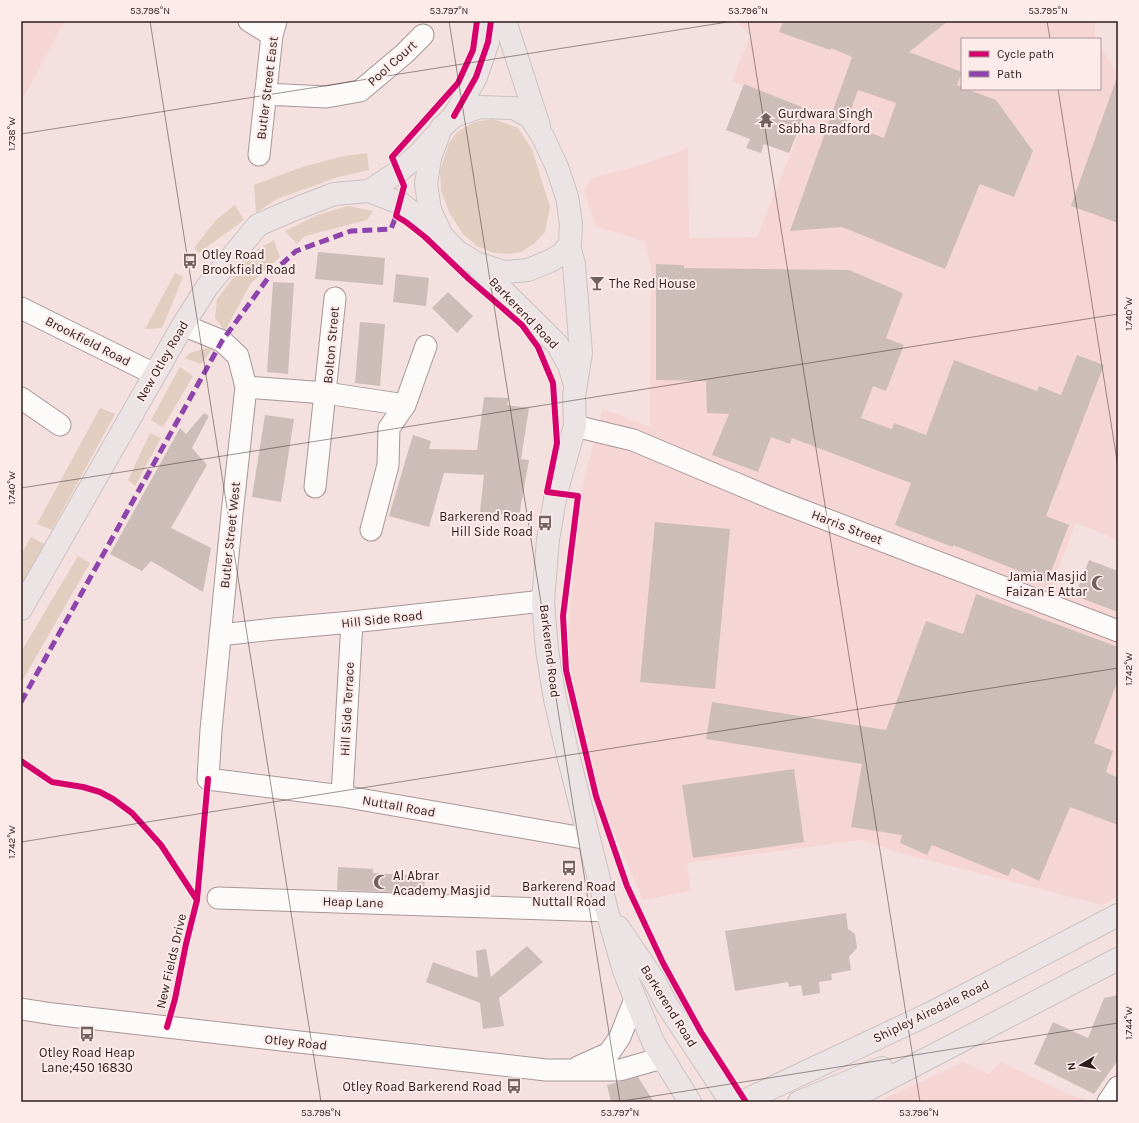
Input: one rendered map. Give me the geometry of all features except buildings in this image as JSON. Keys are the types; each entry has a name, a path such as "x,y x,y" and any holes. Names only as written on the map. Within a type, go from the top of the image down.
{"main road":[{"path":"491,21 488,42 476,76 447,122 430,158 426,184 430,210 442,236 458,252 476,263 504,272 528,270 550,261 562,254 569,246 571,236 571,222 567,197 557,167 543,137 529,98 505,21"},
{"path":"447,122 480,107 514,108 530,117 543,137"},
{"name":"New Otley Road","path":"369,191 398,172 418,155 447,122"},
{"name":"New Otley Road","path":"21,609 154,374 206,286 258,225 334,194 369,191 400,203 442,236"},
{"name":"Barkerend Road","path":"569,246 574,264 581,353 574,396 575,426 556,493 548,540 543,601 547,650 555,699 607,911 624,971 662,1058 690,1102"},
{"name":"Barkerend Road","path":"476,263 557,344 569,365 576,388"},
{"name":"Barkerend Road","path":"607,911 654,980 667,1004 731,1102"},
{"name":"Shipley Airedale Road","path":"742,1102 933,1012 1118,915"},
{"path":"844,1102 1118,959"},
{"path":"799,1102 989,1026"}],"street":[{"path":"249,21 274,28"},
{"name":"Butler Street East","path":"259,155 274,28"},
{"name":"Pool Court","path":"266,94 326,98 360,91 404,54 423,35"},
{"name":"Bolton Street","path":"316,487 335,298"},
{"name":"Brookfield Road","path":"21,308 154,374"},
{"name":"Butler Street West","path":"183,325 222,341 238,356 246,387 220,635 208,779"},
{"path":"371,530 388,466 389,428 405,405 426,346"},
{"name":"Bolton Street","path":"246,387 326,393 405,405"},
{"path":"21,398 60,425"},
{"name":"Harris Street","path":"575,426 632,440 778,501 1118,631"},
{"name":"Hill Side Road","path":"220,635 543,601"},
{"name":"Hill Side Terrace","path":"342,796 352,622"},
{"name":"Nuttall Road","path":"208,779 342,796 589,839"},
{"name":"Heap Lane","path":"218,898 607,911"},
{"name":"Otley Road","path":"572,1070 609,1053 620,1038 635,999"},
{"name":"Otley Road","path":"21,1009 53,1014 546,1070 620,1070 662,1058"},
{"path":"1108,1102 1118,1087"}],"shaded area":[{"path":"21,21 65,21 23,98 21,98"},
{"path":"737,21 1095,21 1095,38 961,38 961,90 1101,90 1101,48 1118,75 1118,540 1076,523 1052,585 1118,612 1118,896 1103,905 896,852 862,840 687,863 691,891 643,900 599,798 567,651 580,494 603,409 650,427 651,266 644,241 596,227 584,191 590,180 599,176 645,164 688,148 689,238 757,237 808,110 732,81 750,37"},
{"path":"493,119 518,128 532,149 550,207 545,232 534,244 521,252 508,254 494,253 477,246 463,234 450,214 441,191 440,171 449,143 457,132 474,122"},
{"path":"367,153 369,170 338,177 277,199 256,213 254,185 302,167 344,156"},
{"path":"235,205 244,220 199,253 194,248 216,220"},
{"path":"348,206 373,211 367,220 305,236 297,244 285,231 317,215"},
{"path":"274,240 280,257 251,283 225,331 215,318 217,299 253,252"},
{"path":"175,273 183,277 162,328 145,329"},
{"path":"206,348 212,349 201,364 184,358 190,353"},
{"path":"180,367 193,376 163,427 151,420"},
{"path":"100,408 115,414 52,530 37,524"},
{"path":"150,433 161,438 135,486 128,480"},
{"path":"31,537 45,544 21,588 21,555"},
{"path":"78,556 90,563 21,683 21,652"},
{"path":"963,1062 989,1074 1001,1062 1068,1094 1095,1102 877,1102"}],"marked path":[{"path":"21,702 222,341 271,274 296,251 351,231 391,229 396,216"}],"cycle path":[{"path":"477,21 473,50 458,83 392,157 404,186 396,216 425,237 469,279 522,325 538,347 553,383 557,443 547,492 578,496 563,616 566,670 596,796 627,886 663,963 701,1032 746,1102"},
{"path":"454,116 476,77 488,42 491,21"},
{"path":"21,761 52,782 83,787 100,792 113,799 132,813 161,845 197,900"},
{"name":"New Fields Drive","path":"167,1027 175,999 197,900 208,779"}],"place":[{"name":"Gurdwara Singh Sabha Bradford","path":"766,120"},
{"name":"Otley Road Brookfield Road","path":"190,261"},
{"name":"The Red House","path":"597,283"},
{"name":"Barkerend Road Hill Side Road","path":"545,523"},
{"name":"Jamia Masjid Faizan E Attar","path":"1099,583"},
{"name":"Barkerend Road Nuttall Road","path":"569,868"},
{"name":"Al Abrar Academy Masjid","path":"381,882"},
{"name":"Otley Road Heap Lane;450 16830","path":"87,1034"},
{"name":"Otley Road Barkerend Road","path":"514,1086"}]}
